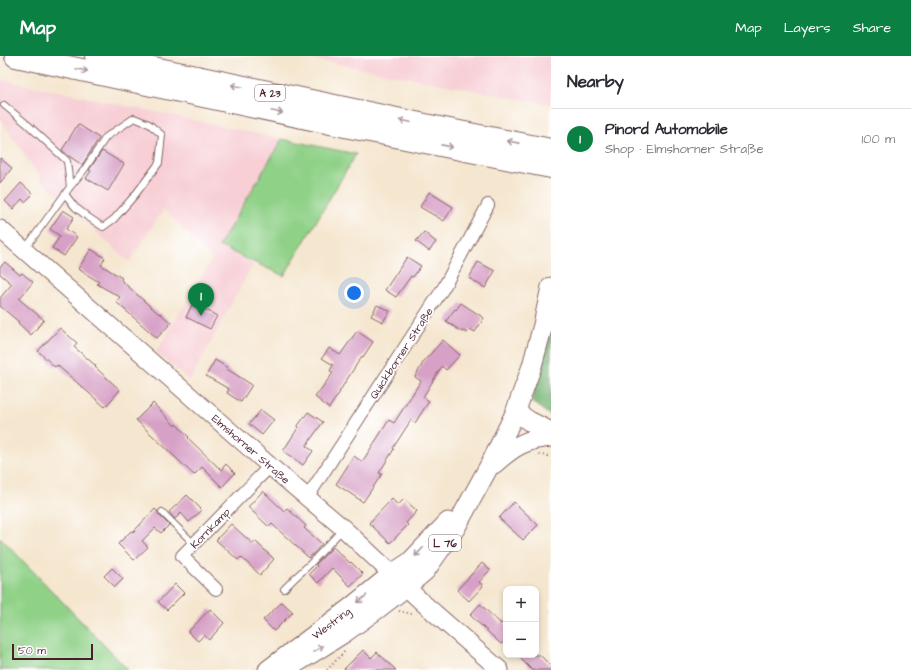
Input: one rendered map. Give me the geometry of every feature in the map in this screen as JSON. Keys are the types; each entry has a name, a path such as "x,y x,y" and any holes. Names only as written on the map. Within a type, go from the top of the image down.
{"highway":[{"name":"A 23","path":"16,56 340,125 551,167"},
{"name":"A 23","path":"96,56 551,150"}],"main road":[{"name":"L 76","path":"406,587 425,571 456,527 512,421 532,366 551,287"},
{"path":"487,470 513,449 546,436 522,416 512,421"},
{"name":"L 76","path":"392,574 410,562 474,493"},
{"name":"Westring","path":"268,670 349,609 392,574"},
{"name":"Westring","path":"285,670 344,633 406,587"}],"street":[{"name":"Quickborner Straße","path":"307,498 444,286 488,205"},
{"name":"Elmshorner Straße","path":"0,229 270,466 343,528 423,603 500,670"},
{"name":"Kornkamp","path":"216,589 182,556 270,466"}],"lane":[{"path":"4,105 67,161 70,187"},
{"path":"24,250 70,187 84,170 106,137 134,118 150,124 162,135 159,163 125,207 114,219 103,227 75,207 65,194"},
{"path":"162,512 194,544"},
{"path":"284,589 309,566 343,528"}],"shaded area":[{"path":"296,56 551,56 551,105"},
{"path":"0,79 282,139 220,246 253,264 190,381 156,352 212,259 164,209 129,262 43,182 0,119","holes":["193,303 217,315 210,329 186,317"]}],"green space":[{"path":"282,139 356,154 284,276 219,246"},
{"path":"551,329 551,416 532,402"},
{"path":"0,537 128,670 0,670"}],"building":[{"path":"78,124 99,138 82,165 62,150"},
{"path":"102,151 124,164 108,191 86,178 91,171 89,170"},
{"path":"0,158 12,168 0,183"},
{"path":"21,183 33,194 25,202 22,199 13,209 5,201"},
{"path":"429,192 453,207 444,221 420,207"},
{"path":"63,210 74,217 66,229 77,237 64,256 52,248 60,236 50,229"},
{"path":"424,232 436,242 429,251 416,241"},
{"path":"91,249 105,258 101,265 122,278 121,280 171,323 157,338 116,302 120,297 97,284 99,282 78,269"},
{"path":"407,257 421,266 413,277 411,276 396,297 385,290"},
{"path":"5,262 20,275 22,273 33,282 19,299 44,320 31,335 18,323 19,322 0,306 0,298 12,284 0,274 0,267"},
{"path":"478,262 495,271 485,288 469,278"},
{"path":"193,303 217,316 210,329 186,317"},
{"path":"461,303 484,318 475,332 470,329 467,333 462,332 446,321"},
{"path":"377,305 390,311 383,322 371,316"},
{"path":"60,328 77,343 74,347 120,390 105,407 57,365 55,367 38,351"},
{"path":"357,331 373,342 363,357 362,356 329,408 315,397 333,373 330,371 333,365 322,358 329,348 340,355"},
{"path":"443,340 460,355 446,370 442,366 423,397 429,401 415,423 411,420 379,473 382,474 363,502 336,484 354,456 362,462 389,420 394,423 421,381 415,377 424,361"},
{"path":"215,360 252,385 241,402 227,393 229,389 206,376"},
{"path":"153,403 221,470 226,464 235,473 222,487 202,467 194,475 136,420"},
{"path":"261,410 274,420 262,435 249,424"},
{"path":"308,412 323,422 306,446 313,451 303,465 283,451"},
{"path":"263,491 284,511 287,508 306,526 304,528 322,544 309,558 272,524 269,527 248,507"},
{"path":"187,495 202,510 189,522 181,513 175,519 169,512"},
{"path":"392,499 398,505 404,499 417,511 406,523 408,525 390,543 369,523"},
{"path":"514,502 538,525 523,540 499,518"},
{"path":"155,509 169,525 161,533 155,528 142,541 148,547 134,560 118,544 131,531 133,532"},
{"path":"231,524 253,544 255,541 274,559 260,575 241,557 238,560 216,540"},
{"path":"333,547 363,574 350,586 332,568 318,583 309,574 317,566 316,564"},
{"path":"482,563 490,570 479,582 483,586 469,601 457,590"},
{"path":"112,568 123,579 115,587 104,576"},
{"path":"175,584 184,593 167,610 158,602"},
{"path":"282,602 293,612 274,631 263,620"},
{"path":"480,604 501,624 503,622 503,642 501,644 470,615"},
{"path":"210,609 224,623 209,640 204,635 198,641 188,632"},
{"path":"363,650 371,658 377,652 396,670 343,670"},
{"path":"540,655 551,666 551,670 532,670 520,658 539,658"}],"place":[{"name":"Pinord Automobile","path":"201,316"}]}
